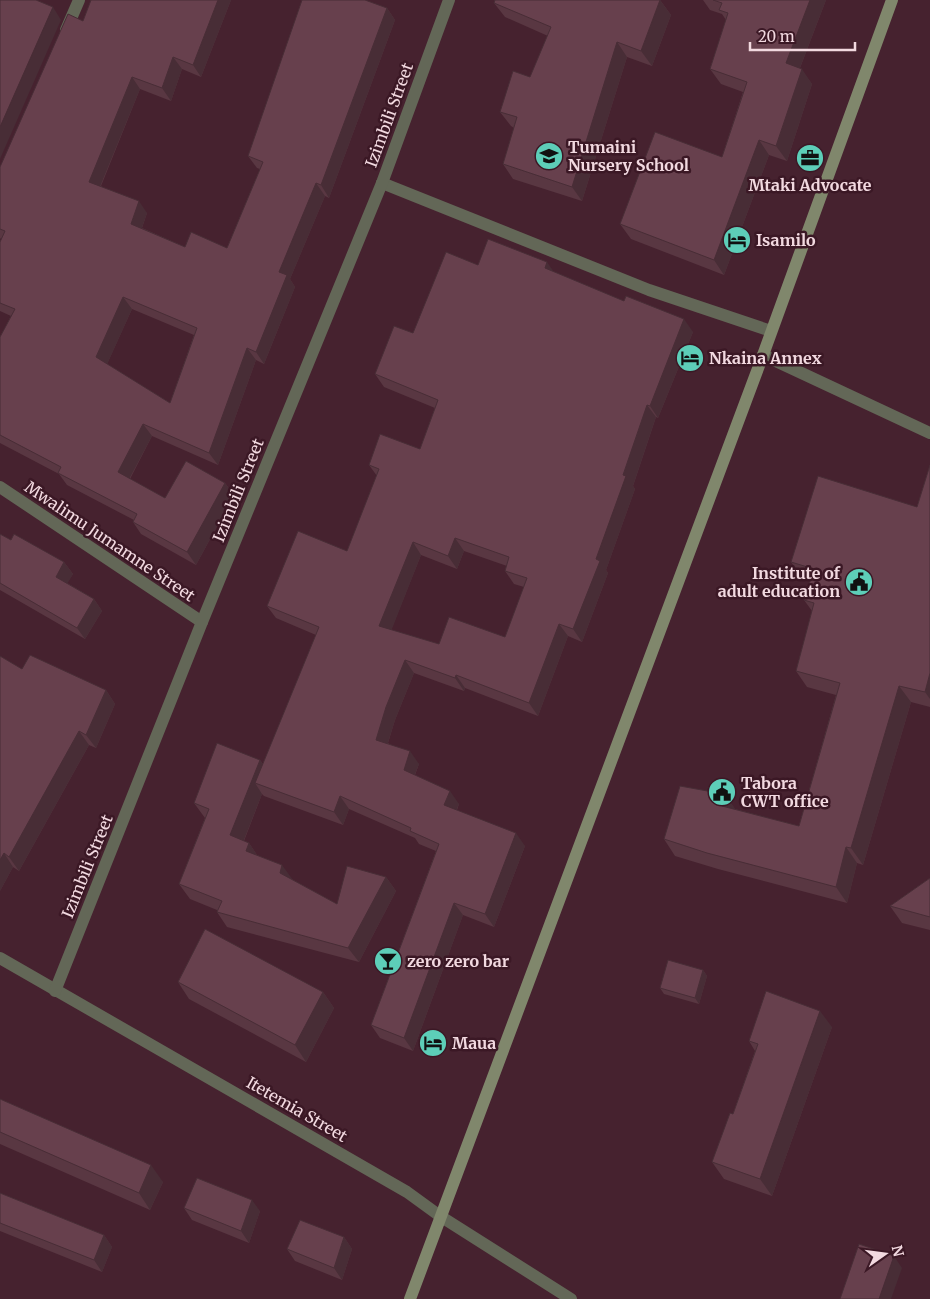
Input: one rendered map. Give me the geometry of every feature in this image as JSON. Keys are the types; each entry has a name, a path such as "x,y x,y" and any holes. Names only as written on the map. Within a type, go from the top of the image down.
{"main road":[{"path":"410,1299 772,331 892,0"}],"street":[{"path":"61,42 79,0"},
{"name":"Izimbili Street","path":"55,991 202,622 382,183 448,0"},
{"path":"382,183 649,290 772,331"},
{"path":"763,354 930,433"},
{"name":"Mwalimu Jumamne Street","path":"0,487 202,622"},
{"name":"Itetemia Street","path":"0,958 406,1192 440,1216 571,1299"}],"building":[{"path":"0,0 36,0 53,7 0,127"},
{"path":"91,0 218,0 193,65 173,57 162,88 132,77 89,182 139,201 131,224 185,247 191,232 227,248 263,162 248,156 302,0 365,0 387,8 321,185 316,183 279,272 287,275 256,352 247,348 209,453 143,424 118,472 165,498 186,461 225,483 187,552 133,522 137,514 58,473 61,467 0,435 0,337 15,309 0,303 0,242 5,231 0,229 0,167 68,14 83,21","holes":["123,297 197,328 170,403 96,357"]},
{"path":"495,0 660,0 641,51 617,42 572,187 503,164 517,117 500,112 513,71 530,77 551,27 494,3"},
{"path":"713,0 810,0 786,63 802,69 776,146 759,140 714,260 620,224 655,132 722,157 747,82 710,69 728,13 719,10 722,3"},
{"path":"488,239 547,262 545,268 624,301 626,296 684,319 650,406 647,405 623,475 626,476 596,559 600,561 573,629 559,624 529,703 456,675 455,678 405,660 386,707 376,740 410,751 404,770 450,791 444,805 516,833 485,914 454,903 404,1038 371,1025 439,844 410,831 411,828 340,796 334,812 255,783 319,627 267,606 298,531 347,551 379,469 369,465 380,434 420,449 438,400 375,374 394,326 413,333 446,252 478,265","holes":["455,538 509,557 505,571 527,578 505,637 449,617 439,644 379,626 413,542 448,556"]},
{"path":"930,465 930,673 925,692 899,686 851,848 846,847 836,887 707,853 664,839 680,786 724,794 722,806 799,826 840,683 796,671 814,603 804,600 814,569 791,562 818,476 917,507"},
{"path":"0,534 11,540 14,534 64,562 56,577 94,599 77,628 0,583"},
{"path":"30,655 106,690 86,735 79,731 9,857 4,853 0,860 0,656 22,669"},
{"path":"217,743 260,760 230,835 249,843 246,851 282,865 280,873 337,904 347,866 386,877 348,948 217,912 222,901 179,884 209,809 194,803"},
{"path":"930,878 930,917 890,906"},
{"path":"205,929 323,992 295,1045 178,982"},
{"path":"668,960 703,970 695,998 660,988"},
{"path":"766,991 820,1011 760,1179 712,1162 730,1113 733,1114 758,1044 749,1041"},
{"path":"0,1099 151,1165 139,1193 0,1132"},
{"path":"197,1178 252,1200 241,1231 184,1208"},
{"path":"0,1193 104,1235 94,1260 0,1223"},
{"path":"300,1220 344,1237 334,1268 287,1249"},
{"path":"859,1244 894,1256 879,1299 840,1299"}],"place":[{"name":"Tumaini Nursery School","path":"549,156"},
{"name":"Mtaki Advocate","path":"810,158"},
{"name":"Isamilo","path":"737,240"},
{"name":"Nkaina Annex","path":"690,358"},
{"name":"Institute of adult education","path":"859,582"},
{"name":"Tabora CWT office","path":"722,792"},
{"name":"zero zero bar","path":"388,961"},
{"name":"Maua","path":"433,1043"}]}
